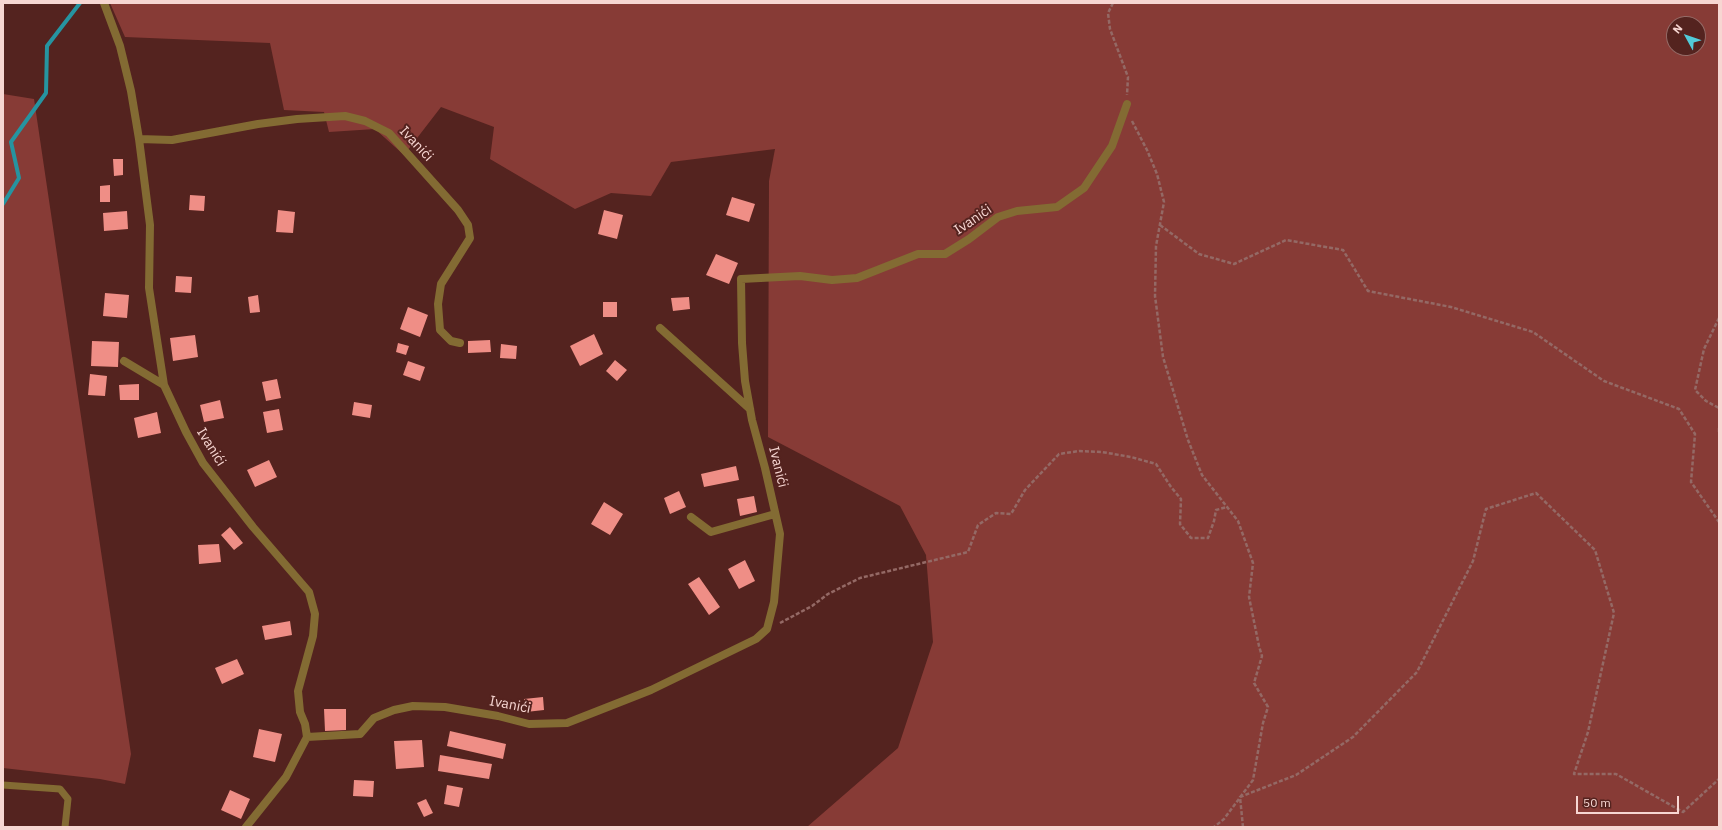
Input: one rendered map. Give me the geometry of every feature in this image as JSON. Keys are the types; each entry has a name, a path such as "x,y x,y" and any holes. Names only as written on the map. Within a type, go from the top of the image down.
{"street":[{"name":"Ivanići","path":"104,3 120,46 131,91 139,139 150,225 149,288 164,385 186,432 203,463 253,527 309,592 315,614 313,636 298,691 300,712 305,724 307,737 360,734 374,718 394,710 413,706 446,707 498,716 529,724 567,723 651,690 756,639 767,629 774,602 780,534 745,381 742,343 741,279 800,276 832,280 857,278 918,254 945,254 970,239 998,217 1017,212 1057,207 1084,188 1112,146 1127,104"},
{"name":"Ivanići","path":"139,139 172,140 258,124 297,119 346,116 365,121 389,133 450,201 468,225 470,238 441,284 438,304 440,330 451,341 460,342"},
{"path":"660,328 750,408"},
{"path":"124,361 164,385"},
{"path":"691,517 711,532 775,514"},
{"path":"246,827 286,776 307,737"}],"lane":[{"path":"3,785 60,789 68,799 65,827"}],"path":[{"path":"1113,3 1108,13 1110,29 1128,77 1127,104 1132,123 1147,150 1157,174 1164,202 1156,246 1155,296 1163,357 1188,440 1202,475 1238,521 1253,563 1249,597 1258,646 1262,656 1254,683 1268,707 1263,723 1253,780 1224,819 1214,827"},
{"path":"1160,225 1199,254 1234,264 1286,240 1343,250 1368,291 1451,307 1533,332 1604,381 1679,409 1695,434 1691,482 1719,522"},
{"path":"1719,318 1704,349 1695,390 1706,402 1719,408"},
{"path":"767,629 812,606 828,594 860,578 968,552 978,525 996,513 1011,514 1026,490 1059,454 1079,450 1102,452 1131,457 1156,464 1181,499 1180,524 1191,538 1208,538 1216,510 1227,507"},
{"path":"1240,797 1296,775 1353,737 1417,672 1473,561 1486,509 1536,494 1595,550 1614,613 1588,732 1574,774 1616,774 1683,812 1719,779"},
{"path":"1240,797 1243,827"}],"shaded area":[{"path":"110,3 1719,3 1719,827 807,827 898,748 933,642 926,555 900,506 768,437 769,181 775,149 671,162 651,196 611,193 575,209 490,159 494,127 441,107 404,155 375,129 329,132 324,112 284,110 270,43 125,37"},
{"path":"3,94 34,99 131,754 125,784 100,779 3,768"}],"building":[{"path":"113,159 123,159 123,175 114,176"},
{"path":"110,185 110,202 100,202 100,186"},
{"path":"190,195 205,196 204,211 189,210"},
{"path":"732,197 755,204 749,222 726,215"},
{"path":"278,210 295,212 293,233 276,232"},
{"path":"604,210 623,215 617,239 598,234"},
{"path":"127,211 128,229 104,231 103,213"},
{"path":"716,254 738,263 729,284 706,275"},
{"path":"176,276 192,277 191,293 175,292"},
{"path":"105,293 129,295 127,318 103,316"},
{"path":"258,295 260,312 250,313 248,297"},
{"path":"689,297 690,309 673,311 671,298"},
{"path":"603,302 617,302 617,317 603,317"},
{"path":"408,307 428,315 420,337 400,329"},
{"path":"594,334 603,354 580,366 570,346"},
{"path":"195,335 198,357 173,361 170,338"},
{"path":"490,340 491,352 468,353 468,341"},
{"path":"92,341 119,342 118,367 91,366"},
{"path":"398,343 409,346 406,355 396,352"},
{"path":"501,344 517,346 516,359 500,358"},
{"path":"615,360 627,370 617,381 606,371"},
{"path":"408,361 425,367 420,381 403,375"},
{"path":"90,374 107,376 105,396 88,395"},
{"path":"277,379 281,398 266,401 262,382"},
{"path":"139,384 139,400 120,400 119,385"},
{"path":"220,400 224,418 204,422 200,405"},
{"path":"354,402 372,405 370,418 352,415"},
{"path":"279,409 283,430 267,433 263,412"},
{"path":"157,412 161,433 138,438 134,418"},
{"path":"269,460 277,477 255,487 247,470"},
{"path":"736,466 739,480 704,487 701,474"},
{"path":"679,491 686,507 670,514 664,498"},
{"path":"754,496 757,512 740,516 737,499"},
{"path":"604,502 623,514 610,535 591,524"},
{"path":"230,527 243,543 234,550 221,535"},
{"path":"219,544 221,562 199,564 198,545"},
{"path":"745,560 755,581 739,589 728,569"},
{"path":"699,577 720,607 709,615 688,584"},
{"path":"290,621 292,635 265,640 262,626"},
{"path":"237,659 244,674 222,684 215,668"},
{"path":"543,697 544,710 526,712 524,699"},
{"path":"324,709 346,709 346,730 325,731"},
{"path":"259,729 282,734 275,762 253,757"},
{"path":"450,731 506,744 503,759 447,746"},
{"path":"422,740 424,767 396,769 394,741"},
{"path":"440,755 492,764 489,779 438,771"},
{"path":"354,780 374,781 373,797 353,796"},
{"path":"447,785 463,788 459,807 444,804"},
{"path":"230,790 250,799 241,819 221,810"},
{"path":"426,799 433,813 424,817 417,803"}],"waterway":[{"path":"3,204 19,178 11,142 46,93 47,46 80,3"}]}
